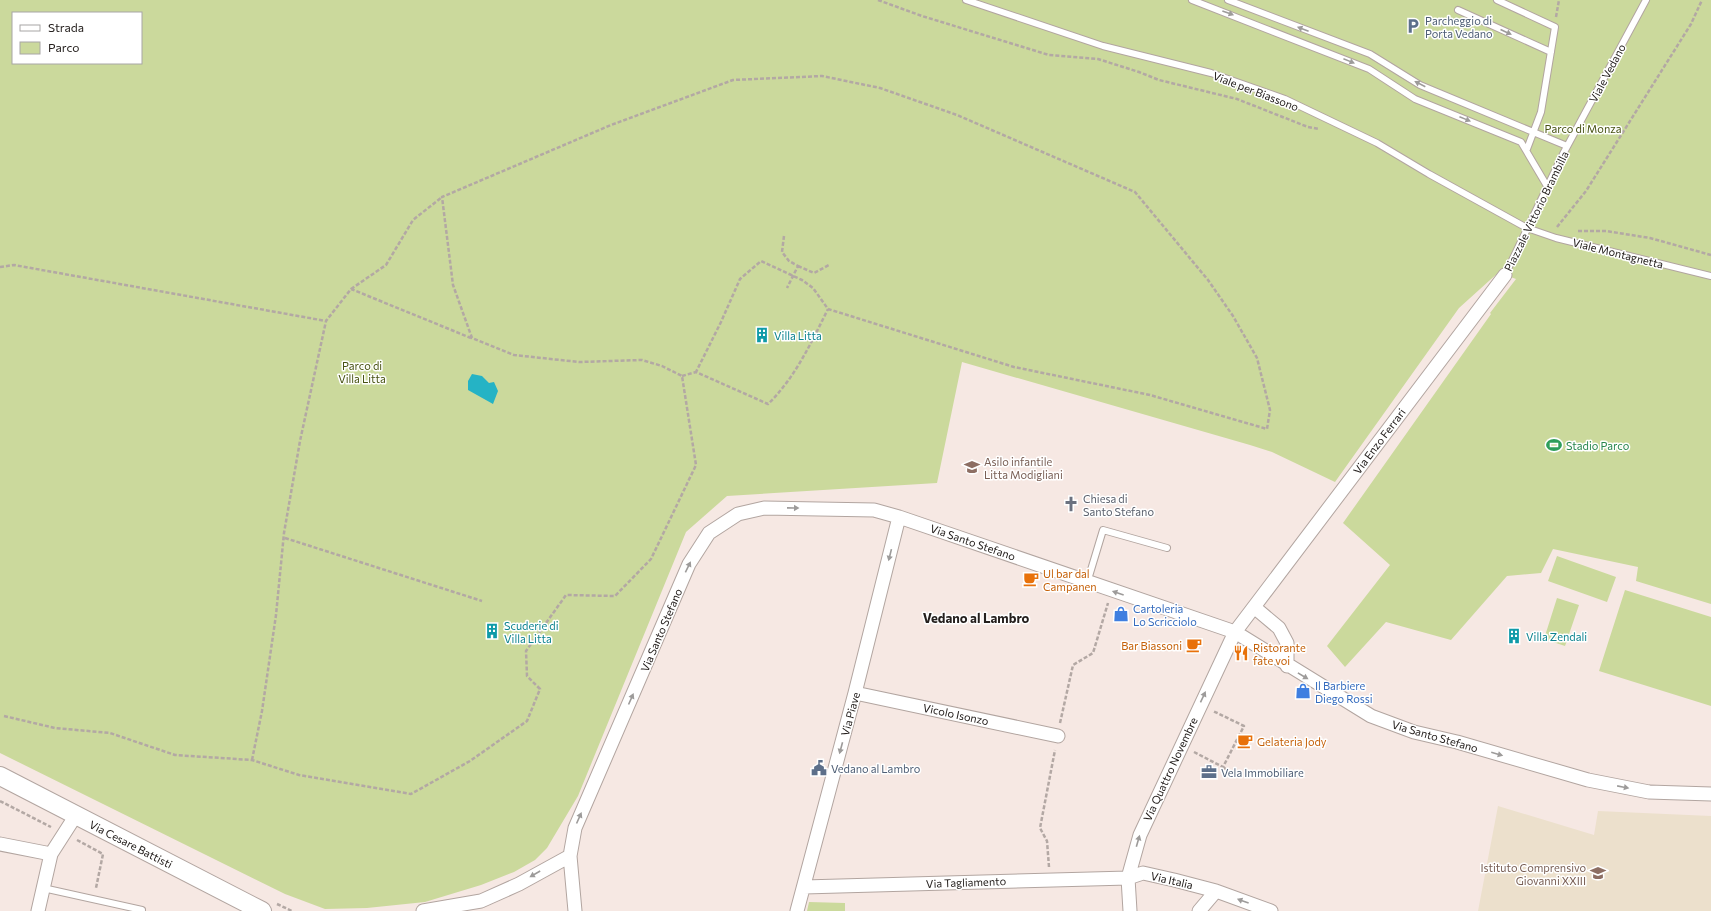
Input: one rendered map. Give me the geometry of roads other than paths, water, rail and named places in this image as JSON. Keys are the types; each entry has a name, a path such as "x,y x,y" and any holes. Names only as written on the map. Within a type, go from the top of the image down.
{"main road":[{"name":"Via Cesare Battisti","path":"0,776 262,911"}],"street":[{"name":"Via Enzo Ferrari","path":"1235,632 1505,275"},
{"name":"Via Santo Stefano","path":"575,911 570,856 575,828 689,564 709,533 738,514 764,508 874,510 899,517 1235,632 1286,666 1371,716 1414,732 1457,742 1596,781 1649,792 1711,794"},
{"name":"Via Piave","path":"797,911 855,693 899,517"},
{"path":"1254,607 1279,628 1287,643 1286,666"},
{"name":"Via Quattro Novembre","path":"1130,911 1128,878 1140,835 1235,632"},
{"name":"Vicolo Isonzo","path":"855,693 1058,736"},
{"path":"38,911 51,854 76,815"},
{"path":"0,844 51,854"},
{"path":"423,911 481,901 518,884 570,856"},
{"name":"Via Italia","path":"1128,878 1143,874 1216,891 1271,911"},
{"name":"Via Tagliamento","path":"804,887 1128,878"},
{"path":"1199,911 1216,891"}],"lane":[{"name":"Viale per Biassono","path":"966,0 1103,46 1211,73 1285,100 1377,143 1527,228"},
{"path":"1192,0 1369,69 1415,99 1521,142 1547,186"},
{"path":"1228,0 1370,54 1420,85 1567,146"},
{"path":"1497,0 1555,28 1541,112 1527,150"},
{"name":"Viale Vedano","path":"1567,146 1646,0"},
{"path":"1458,10 1551,52"},
{"name":"Piazzale Vittorio Brambilla","path":"1505,275 1567,146"},
{"name":"Viale Montagnetta","path":"1527,228 1556,238 1711,276"},
{"path":"1087,582 1102,530 1167,548"},
{"path":"43,888 142,910"}],"water":[{"path":"472,374 482,376 489,383 494,382 498,391 493,404 468,390 468,381"}],"place":[{"name":"Parcheggio di Porta Vedano","path":"1413,26"},
{"name":"Villa Litta","path":"762,335"},
{"name":"Stadio Parco","path":"1554,445"},
{"name":"Asilo infantile Litta Modigliani","path":"972,467"},
{"name":"Chiesa di Santo Stefano","path":"1071,504"},
{"name":"Ul bar dal Campanen","path":"1031,579"},
{"name":"Cartoleria Lo Scricciolo","path":"1121,614"},
{"name":"Scuderie di Villa Litta","path":"492,631"},
{"name":"Villa Zendali","path":"1514,636"},
{"name":"Bar Biassoni","path":"1194,645"},
{"name":"Ristorante fate voi","path":"1241,653"},
{"name":"Il Barbiere Diego Rossi","path":"1303,691"},
{"name":"Gelateria Jody","path":"1245,741"},
{"name":"Vedano al Lambro","path":"819,768"},
{"name":"Vela Immobiliare","path":"1209,772"},
{"name":"Istituto Comprensivo Giovanni XXIII","path":"1598,873"}],"district":[{"name":"Vedano al Lambro","path":"976,618"}],"park label":[{"name":"Parco di Monza","path":"1583,128"},
{"name":"Parco di Villa Litta","path":"362,371"}]}
